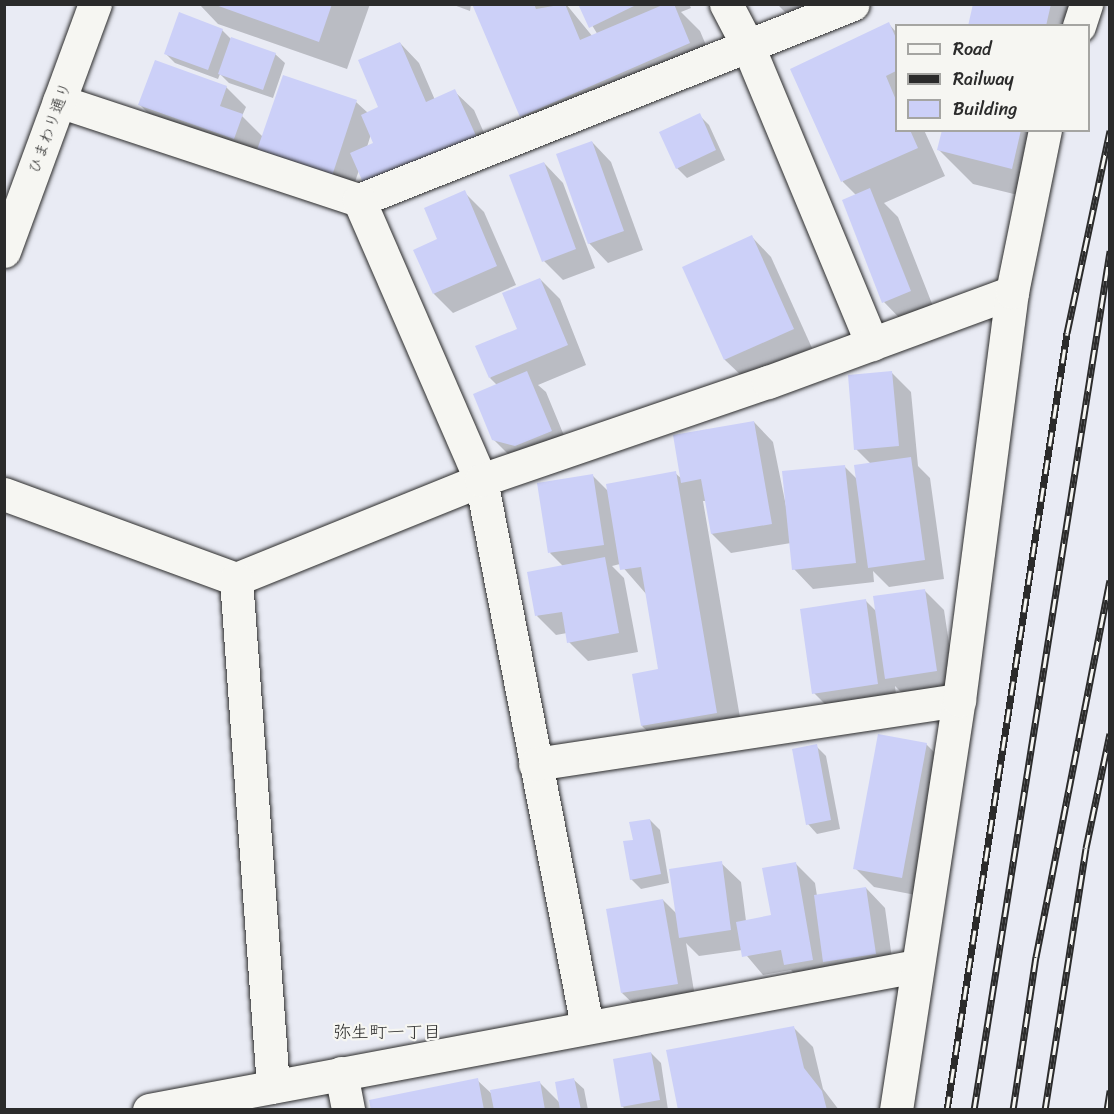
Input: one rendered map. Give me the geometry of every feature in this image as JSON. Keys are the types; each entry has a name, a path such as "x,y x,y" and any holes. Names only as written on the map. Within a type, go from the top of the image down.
{"street":[{"name":"ひまわり通り","path":"4,252 95,4"},
{"path":"726,4 748,46 872,344"},
{"path":"59,101 359,200 853,4"},
{"path":"1080,24 1086,4"},
{"path":"896,1110 959,700 1012,292 1045,132"},
{"path":"359,200 481,480 587,1026"},
{"path":"4,494 236,579 481,480 872,344 1012,292"},
{"path":"236,579 273,1087"},
{"path":"535,764 959,700"},
{"path":"149,1110 341,1072 917,966"},
{"path":"341,1072 348,1110"}],"building":[{"path":"213,4 332,4 319,42"},
{"path":"472,4 534,4 536,9 565,4 580,40 665,4 674,4 690,43 520,117"},
{"path":"578,4 638,4 589,28"},
{"path":"973,4 1051,4 1046,24 968,24"},
{"path":"179,12 223,29 208,70 164,54"},
{"path":"889,22 895,36 895,72 886,76 895,98 895,132 911,132 918,148 841,182 790,69"},
{"path":"231,37 276,53 263,90 218,74"},
{"path":"400,42 426,102 455,89 477,138 365,187 350,153 373,143 361,115 378,107 358,60"},
{"path":"155,60 227,86 220,106 243,114 234,139 138,105"},
{"path":"283,75 357,100 332,176 257,150"},
{"path":"700,113 716,150 676,169 659,132"},
{"path":"942,132 1021,132 1012,169 937,150"},
{"path":"592,141 624,231 588,244 556,154"},
{"path":"544,162 576,249 542,262 509,175"},
{"path":"870,188 911,291 882,303 842,200"},
{"path":"465,190 497,266 433,294 413,250 437,239 424,208"},
{"path":"752,235 794,329 724,360 682,267"},
{"path":"540,278 568,345 489,378 475,346 517,329 502,293"},
{"path":"527,371 552,431 515,446 492,440 473,394"},
{"path":"892,371 899,446 854,450 848,375"},
{"path":"754,421 772,524 711,534 701,479 681,483 673,435"},
{"path":"911,457 925,560 868,568 854,465"},
{"path":"845,465 856,563 792,570 782,471"},
{"path":"676,471 717,713 641,726 632,674 658,669 641,567 620,570 606,484"},
{"path":"593,474 604,545 548,553 537,483"},
{"path":"605,557 619,633 567,643 562,612 535,616 527,572"},
{"path":"925,589 937,671 885,679 873,596"},
{"path":"866,599 878,684 812,694 800,609"},
{"path":"878,734 927,743 902,878 853,869"},
{"path":"817,744 831,820 806,825 792,749"},
{"path":"650,819 661,874 630,880 623,841 633,840 629,822"},
{"path":"722,861 731,930 679,938 669,869"},
{"path":"796,862 813,960 784,965 781,950 742,957 736,922 771,915 762,868"},
{"path":"866,887 876,954 823,962 814,895"},
{"path":"663,899 678,984 621,993 606,909"},
{"path":"794,1026 804,1068 822,1091 827,1110 678,1110 666,1050"},
{"path":"651,1052 660,1100 621,1107 613,1059"},
{"path":"478,1078 484,1110 371,1110 369,1100"},
{"path":"574,1078 581,1110 560,1110 555,1082"},
{"path":"540,1081 545,1110 494,1110 490,1090"}],"railway":[{"path":"947,1110 1067,333 1110,131"},
{"path":"974,1110 1110,251"},
{"path":"1013,1110 1036,957 1110,580"},
{"path":"1045,1110 1086,848 1110,733"},
{"path":"1107,1110 1110,1090"}],"district":[{"name":"弥生町一丁目","path":"387,1032"}]}
